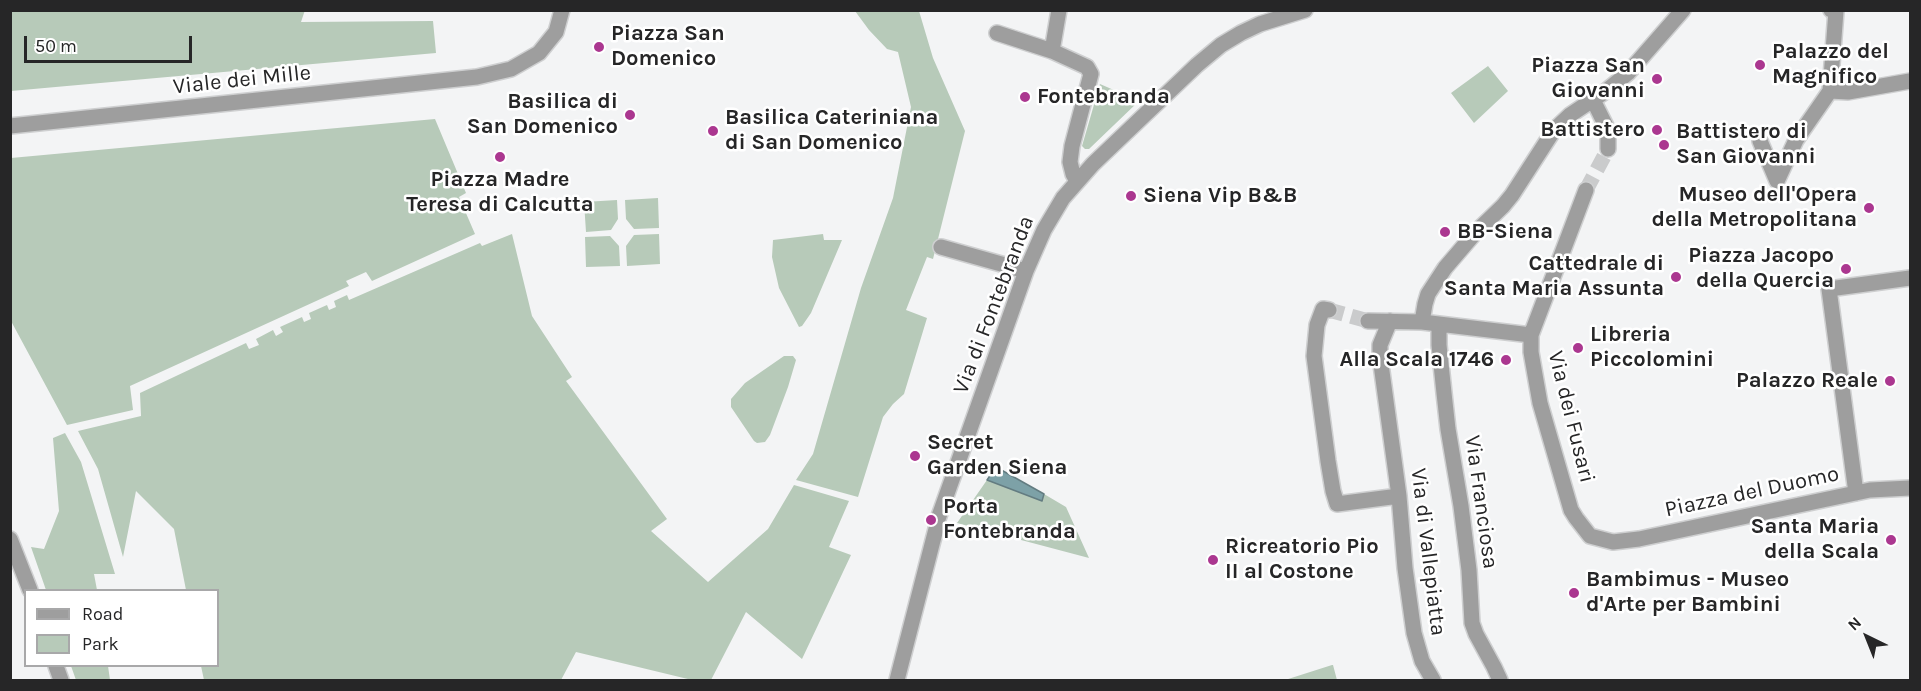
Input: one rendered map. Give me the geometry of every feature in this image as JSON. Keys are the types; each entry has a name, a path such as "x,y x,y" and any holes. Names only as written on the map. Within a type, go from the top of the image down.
{"street":[{"name":"Viale dei Mille","path":"10,126 477,77 511,69 529,60 556,32 562,10"},
{"path":"1052,51 1059,10"},
{"name":"Via di Fontebranda","path":"897,681 937,522 1026,271 1044,230 1058,206 1077,181 1221,45 1250,28 1305,10"},
{"path":"1760,141 1777,181 1796,140 1830,91 1836,11 1831,10"},
{"path":"1422,322 1428,294 1445,268 1512,195 1554,130 1570,115 1628,73 1682,11"},
{"path":"997,33 1052,51 1087,67 1091,74 1071,154 1071,169 1077,181"},
{"path":"1830,91 1857,91 1911,81"},
{"path":"1593,100 1606,126 1608,149"},
{"name":"Via dei Fusari","path":"1586,190 1531,334 1531,360 1540,403 1575,518 1584,531 1597,539 1613,542 1639,539"},
{"path":"941,247 1026,271"},
{"name":"Piazza del Duomo","path":"1639,539 1856,493 1829,289 1911,278"},
{"path":"1329,310 1323,309 1317,325 1314,356 1328,461 1337,504 1399,496"},
{"path":"1368,321 1422,322 1531,334"},
{"name":"Via di Vallepiatta","path":"1390,321 1380,345 1380,357 1399,496 1405,568 1414,633 1422,661 1432,681"},
{"name":"Via Franciosa","path":"1439,324 1444,393 1461,506 1472,623 1500,681"},
{"path":"1856,493 1879,489 1911,488"},
{"path":"10,539 29,589"}],"green space":[{"path":"305,10 301,22 433,21 436,53 11,91 11,11"},
{"path":"855,11 919,11 933,58 965,131 933,259 927,257 906,310 927,318 904,394 883,417 858,497 796,480 813,454 861,288 893,198 911,107 898,52 887,49"},
{"path":"1488,66 1508,91 1474,123 1451,93"},
{"path":"1100,84 1139,101 1089,149 1085,149 1082,146"},
{"path":"435,119 466,193 459,197 475,234 372,281 366,272 346,281 349,286 130,386 133,410 67,425 11,321 11,158"},
{"path":"658,198 659,228 634,229 626,219 625,200"},
{"path":"617,200 618,219 611,230 586,232 584,202"},
{"path":"512,234 532,316 572,377 566,381 667,519 651,531 708,582 768,529 794,485 849,501 829,547 851,555 802,659 746,612 711,680 692,680 576,652 561,680 204,680 201,667 219,667 219,589 186,589 174,529 136,491 123,557 98,469 78,431 141,416 140,393 246,343 249,349 259,345 256,339 273,330 276,336 283,332 280,327 302,317 304,322 311,319 309,313 327,305 329,310 336,307 334,301 347,295 349,300 480,243 482,246"},
{"path":"659,234 660,264 627,266 626,246 634,235"},
{"path":"823,234 824,240 842,240 811,313 799,327 779,288 772,257 773,240"},
{"path":"610,236 619,246 620,266 586,267 585,237"},
{"path":"784,356 793,356 796,360 788,387 770,435 765,442 757,443 731,407 731,399 745,383"},
{"path":"65,433 81,462 115,574 94,574 97,589 46,589 31,547 44,549 59,511 53,438"},
{"path":"987,480 1042,500 1044,494 1066,507 1089,558 957,523"},
{"path":"1332,665 1337,680 1285,680"},
{"path":"71,667 108,667 110,680 76,680"}],"water":[{"path":"996,467 1044,494 1042,501 987,480"}],"tunnel":[{"path":"1586,190 1608,149"},
{"path":"1329,310 1368,321"}],"place":[{"name":"Piazza San Domenico","path":"599,47"},
{"name":"Palazzo del Magnifico","path":"1760,65"},
{"name":"Piazza San Giovanni","path":"1657,79"},
{"name":"Fontebranda","path":"1025,97"},
{"name":"Basilica di San Domenico","path":"630,115"},
{"name":"Battistero","path":"1657,130"},
{"name":"Basilica Cateriniana di San Domenico","path":"713,131"},
{"name":"Battistero di San Giovanni","path":"1664,145"},
{"name":"Piazza Madre Teresa di Calcutta","path":"500,157"},
{"name":"Siena Vip B&B","path":"1131,196"},
{"name":"Museo dell'Opera della Metropolitana","path":"1869,208"},
{"name":"BB-Siena","path":"1445,232"},
{"name":"Piazza Jacopo della Quercia","path":"1846,269"},
{"name":"Cattedrale di Santa Maria Assunta","path":"1676,277"},
{"name":"Libreria Piccolomini","path":"1578,348"},
{"name":"Alla Scala 1746","path":"1506,360"},
{"name":"Palazzo Reale","path":"1890,381"},
{"name":"Secret Garden Siena","path":"915,456"},
{"name":"Porta Fontebranda","path":"931,520"},
{"name":"Santa Maria della Scala","path":"1891,540"},
{"name":"Ricreatorio Pio II al Costone","path":"1213,560"},
{"name":"Bambimus - Museo d'Arte per Bambini","path":"1574,593"}]}
